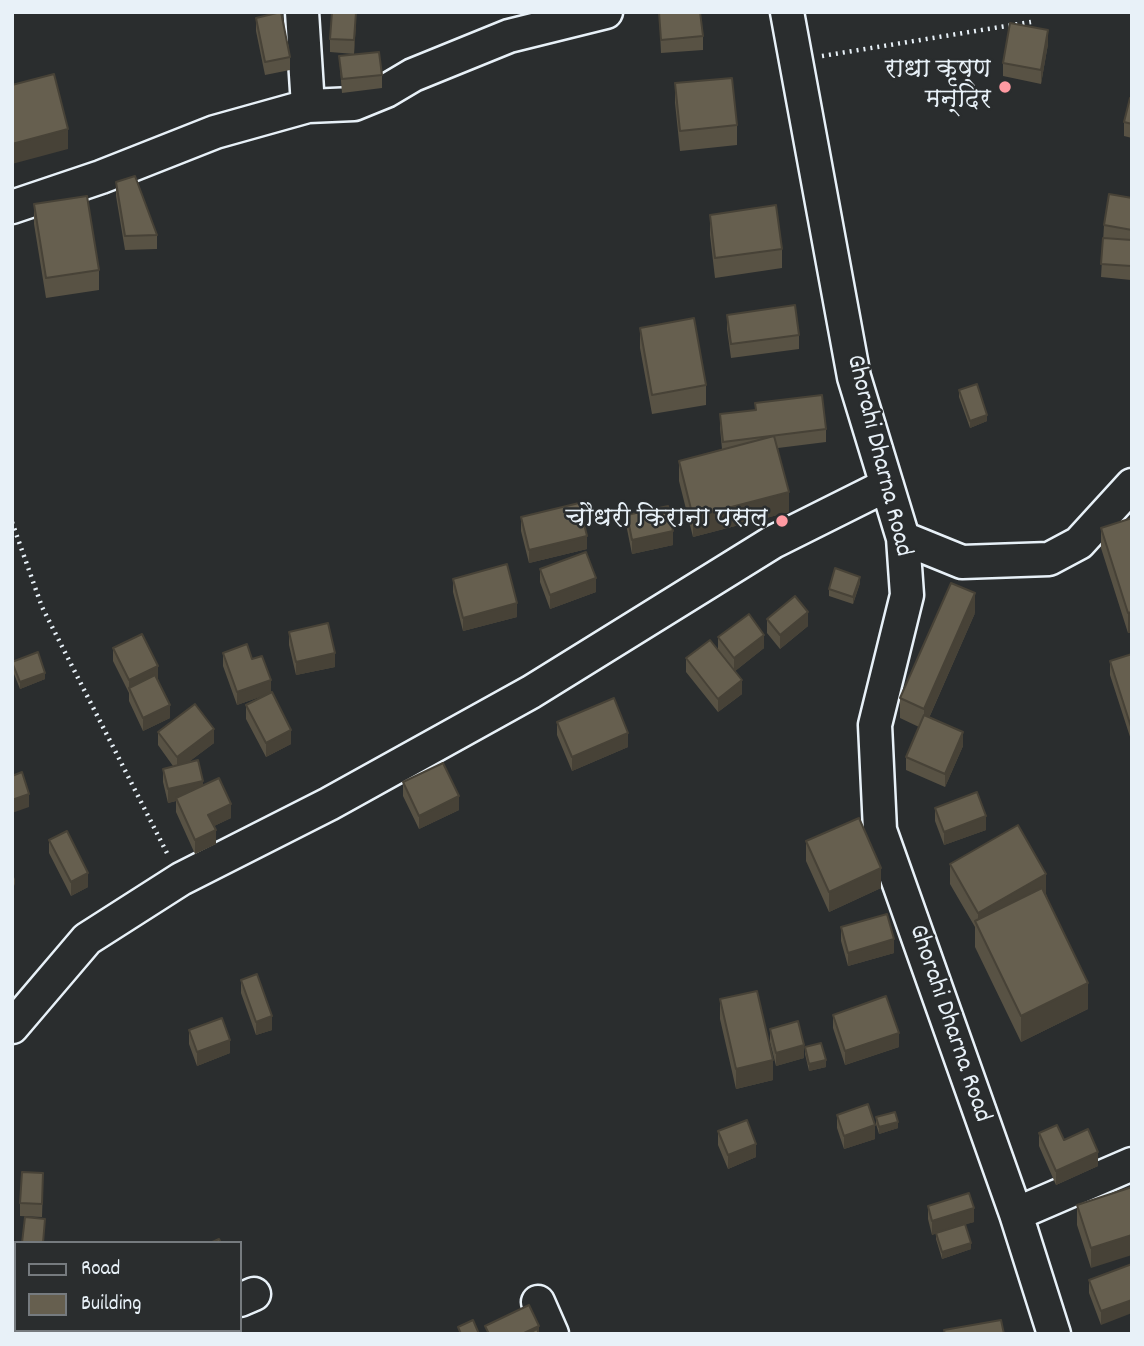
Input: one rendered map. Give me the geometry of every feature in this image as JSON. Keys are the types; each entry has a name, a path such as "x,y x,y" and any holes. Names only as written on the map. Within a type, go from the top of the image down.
{"street":[{"path":"302,12 307,106"},
{"path":"12,207 101,177 215,132 307,106 354,104 386,91 413,75 509,36 606,12"},
{"name":"Ghorahi Dharna Road","path":"788,12 855,377 903,538 907,596 875,725 880,830 1016,1214 1054,1334"},
{"path":"12,1027 87,939 181,879 329,804 519,698 773,542 887,485"},
{"path":"903,538 962,562 1049,559 1079,543 1132,485"},
{"path":"1016,1214 1132,1164"},
{"path":"538,1302 552,1334"}],"path":[{"path":"796,60 1031,22"},
{"path":"12,522 42,607 181,879"}],"building":[{"path":"281,12 290,57 265,62 256,18"},
{"path":"332,12 356,12 354,40 330,39"},
{"path":"659,12 700,12 703,36 661,40"},
{"path":"1010,23 1048,30 1041,70 1003,63"},
{"path":"379,52 382,75 342,79 339,56"},
{"path":"54,74 68,129 12,144 12,85"},
{"path":"732,78 737,125 680,131 675,83"},
{"path":"1130,98 1132,99 1132,124 1124,122"},
{"path":"135,176 157,235 125,236 116,182"},
{"path":"1109,194 1132,198 1132,230 1104,225"},
{"path":"87,196 99,270 46,278 34,204"},
{"path":"776,205 782,249 715,258 710,215"},
{"path":"1103,238 1132,240 1131,266 1101,264"},
{"path":"795,305 799,335 731,344 727,315"},
{"path":"694,318 706,385 652,395 640,328"},
{"path":"977,384 987,415 970,421 959,390"},
{"path":"822,395 826,429 723,442 720,414 756,410 755,403"},
{"path":"774,436 789,492 693,517 679,461"},
{"path":"579,503 587,536 529,550 521,517"},
{"path":"668,506 673,531 632,540 627,515"},
{"path":"1132,518 1132,612 1128,613 1101,528"},
{"path":"586,552 596,578 550,595 540,569"},
{"path":"507,564 517,603 463,618 453,579"},
{"path":"835,568 860,577 853,597 829,589"},
{"path":"951,583 975,593 924,709 900,698"},
{"path":"795,596 808,612 780,635 767,619"},
{"path":"749,614 764,635 734,658 718,637"},
{"path":"328,623 335,653 296,662 289,632"},
{"path":"142,634 158,666 129,680 113,648"},
{"path":"710,640 742,680 718,699 686,658"},
{"path":"247,644 252,659 262,656 271,680 237,692 223,653"},
{"path":"38,652 45,673 20,682 12,662"},
{"path":"1132,654 1132,730 1110,661"},
{"path":"155,675 170,705 143,718 129,688"},
{"path":"272,692 291,730 266,743 246,705"},
{"path":"614,698 628,733 572,757 557,722"},
{"path":"195,704 214,729 177,757 158,732"},
{"path":"924,715 963,732 945,774 906,757"},
{"path":"198,760 203,781 168,789 163,769"},
{"path":"443,763 459,796 419,816 403,782"},
{"path":"22,772 29,794 12,800 12,776"},
{"path":"219,778 231,804 208,815 216,830 195,840 176,798"},
{"path":"977,792 986,816 944,832 935,808"},
{"path":"859,818 881,868 829,892 806,841"},
{"path":"1018,825 1046,874 978,913 950,864"},
{"path":"67,831 88,873 71,882 49,840"},
{"path":"1042,888 1088,983 1021,1016 975,921"},
{"path":"887,914 894,939 848,953 841,927"},
{"path":"257,974 272,1016 256,1022 241,980"},
{"path":"757,991 773,1060 736,1069 720,999"},
{"path":"886,996 899,1033 845,1051 833,1015"},
{"path":"222,1018 230,1040 197,1052 189,1030"},
{"path":"798,1021 804,1045 776,1053 770,1029"},
{"path":"821,1043 826,1060 809,1064 805,1047"},
{"path":"868,1104 875,1125 844,1136 837,1115"},
{"path":"895,1112 898,1122 879,1127 876,1117"},
{"path":"747,1120 756,1144 728,1155 718,1131"},
{"path":"1057,1125 1064,1140 1088,1129 1098,1152 1056,1171 1039,1133"},
{"path":"22,1172 43,1173 42,1204 20,1203"},
{"path":"1132,1187 1132,1235 1091,1248 1077,1205"},
{"path":"969,1193 974,1208 932,1221 928,1206"},
{"path":"25,1217 45,1219 43,1241 22,1241"},
{"path":"965,1224 971,1243 942,1252 936,1233"},
{"path":"1132,1264 1132,1300 1101,1311 1089,1280"},
{"path":"529,1305 539,1326 522,1334 489,1334 485,1326"},
{"path":"473,1320 479,1334 461,1334 458,1327"},
{"path":"1001,1320 1004,1334 945,1334 944,1330"}],"place":[{"name":"राधा कृष्ण मन्दिर","path":"1005,87"},
{"name":"चौधरी किराना पसल","path":"782,521"}]}
